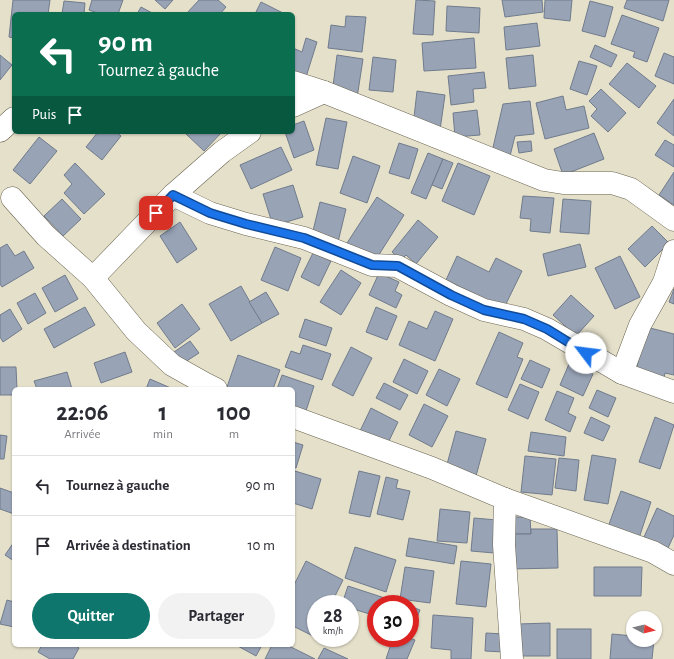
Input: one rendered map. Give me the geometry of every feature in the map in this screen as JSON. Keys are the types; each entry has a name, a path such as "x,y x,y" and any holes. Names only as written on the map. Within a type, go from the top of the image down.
{"street":[{"path":"295,83 324,92 544,180 563,183 612,184 630,189 674,220"},
{"path":"295,105 324,92"},
{"path":"0,131 12,120"},
{"path":"93,278 173,195 222,152 247,134"},
{"path":"173,195 210,213 246,224 304,238 372,265 398,266 451,295 484,310 524,319 547,329 622,373 674,392"},
{"path":"12,198 46,236 93,278 136,331 172,365 212,387"},
{"path":"622,373 640,325 664,282 674,251"},
{"path":"295,418 432,468 505,499 653,552 674,564"},
{"path":"505,499 504,545 512,659"}],"building":[{"path":"13,0 50,0 48,12 12,12 12,38 9,37"},
{"path":"92,0 123,0 119,12 94,12 89,10"},
{"path":"155,0 173,0 165,9"},
{"path":"199,0 218,0 226,7 222,12 188,12"},
{"path":"416,0 435,1 433,35 413,34"},
{"path":"502,0 542,0 543,12 505,17"},
{"path":"545,0 572,0 570,21 544,18"},
{"path":"627,0 669,0 663,21 624,8"},
{"path":"64,1 85,3 84,12 62,12"},
{"path":"590,1 613,7 605,37 582,31"},
{"path":"261,2 281,12 256,12"},
{"path":"447,6 480,8 479,33 446,31"},
{"path":"141,7 150,12 138,12"},
{"path":"622,15 659,28 647,62 633,57 635,52 611,44"},
{"path":"346,16 366,17 362,52 328,48 331,25 345,27"},
{"path":"537,23 540,46 506,50 504,27"},
{"path":"306,38 317,42 306,77 295,74 295,49 302,52"},
{"path":"474,38 476,68 424,71 422,43"},
{"path":"595,45 617,55 611,67 590,57"},
{"path":"664,53 674,57 674,84 655,76"},
{"path":"0,55 12,65 0,80"},
{"path":"337,55 363,59 357,98 332,94"},
{"path":"533,55 536,86 509,89 506,58"},
{"path":"373,57 396,60 393,92 369,90"},
{"path":"579,61 597,66 587,95 570,89"},
{"path":"627,63 656,86 639,108 609,84"},
{"path":"484,72 486,88 473,89 474,102 451,105 448,76"},
{"path":"601,89 626,113 608,132 591,116 597,109 589,101"},
{"path":"417,91 445,95 440,130 413,126"},
{"path":"563,96 566,110 584,106 589,128 545,139 536,103"},
{"path":"674,99 674,136 657,123"},
{"path":"530,101 534,134 515,136 510,156 492,152 503,104"},
{"path":"477,110 480,135 455,137 453,113"},
{"path":"326,118 347,122 338,169 316,165"},
{"path":"304,121 314,150 294,158 286,134 295,134 295,124"},
{"path":"594,133 604,159 563,175 554,149"},
{"path":"96,134 118,134 121,136 102,160 86,147"},
{"path":"186,134 220,134 204,151"},
{"path":"39,137 57,151 30,184 13,170"},
{"path":"665,140 674,145 674,167 655,155"},
{"path":"531,141 532,151 519,153 517,142"},
{"path":"399,143 418,149 409,179 389,173"},
{"path":"281,147 292,170 251,189 240,165"},
{"path":"428,153 443,159 426,199 411,193"},
{"path":"353,156 380,166 367,203 340,193"},
{"path":"443,159 453,163 442,189 432,185"},
{"path":"75,163 105,194 84,214 64,193 72,184 64,175"},
{"path":"458,163 490,176 474,215 442,201"},
{"path":"674,172 674,205 659,195"},
{"path":"293,185 303,217 273,226 263,194"},
{"path":"523,196 554,198 550,233 530,231 531,219 520,218"},
{"path":"377,197 404,215 375,261 347,243"},
{"path":"62,199 81,219 63,236 44,216"},
{"path":"563,199 591,201 589,234 560,232"},
{"path":"320,202 346,209 338,242 312,235"},
{"path":"418,220 438,237 416,264 406,255 401,260 392,252"},
{"path":"180,222 197,249 177,263 160,236"},
{"path":"652,226 669,243 645,267 628,249"},
{"path":"7,244 15,256 24,251 34,268 2,287 0,284 0,248"},
{"path":"580,244 586,267 548,276 543,254"},
{"path":"275,247 301,258 288,291 261,280"},
{"path":"313,253 331,261 319,286 301,277"},
{"path":"457,256 489,272 496,258 522,271 504,308 446,280"},
{"path":"620,256 640,297 615,309 595,268"},
{"path":"341,270 361,283 341,315 320,302"},
{"path":"379,273 399,282 395,291 402,295 396,308 369,295"},
{"path":"65,275 78,299 55,312 42,288"},
{"path":"241,286 262,323 231,341 209,304"},
{"path":"674,289 674,304 669,302"},
{"path":"266,292 279,314 262,323 249,302"},
{"path":"35,293 46,313 28,324 17,303"},
{"path":"571,295 594,316 576,336 553,315"},
{"path":"182,304 200,329 175,348 157,323"},
{"path":"85,307 95,325 54,348 44,329"},
{"path":"376,307 397,316 387,340 366,332"},
{"path":"10,309 22,329 3,342 0,337 0,315"},
{"path":"435,311 453,319 435,361 399,345 409,321 427,329"},
{"path":"305,319 332,328 326,346 299,337"},
{"path":"646,327 674,334 674,375 665,373 664,378 636,371"},
{"path":"499,332 523,343 517,357 523,359 507,398 476,384"},
{"path":"190,341 199,353 182,364 174,352"},
{"path":"303,345 331,354 322,380 285,367 291,351 300,354"},
{"path":"351,347 372,358 353,396 332,385"},
{"path":"125,352 132,372 101,383 94,363"},
{"path":"238,355 280,370 274,387 227,387"},
{"path":"404,359 428,371 417,394 393,382"},
{"path":"530,360 550,369 542,388 521,379"},
{"path":"569,364 593,374 583,396 560,385"},
{"path":"0,367 16,367 17,387 12,387 12,395 0,395"},
{"path":"439,369 460,379 447,406 426,395"},
{"path":"67,372 71,387 36,387 34,381"},
{"path":"282,375 314,386 305,414 295,411 295,387 278,387"},
{"path":"150,379 168,387 147,387"},
{"path":"384,383 408,395 400,410 376,398"},
{"path":"520,384 539,392 528,419 508,410"},
{"path":"597,390 616,398 608,417 589,408"},
{"path":"557,391 574,398 568,413 576,417 570,432 545,420"},
{"path":"424,404 448,416 432,447 409,435"},
{"path":"371,408 398,422 387,445 360,431"},
{"path":"591,417 610,426 603,441 584,433"},
{"path":"655,417 674,425 660,469 639,462"},
{"path":"456,431 486,439 476,476 446,468"},
{"path":"531,432 566,437 564,456 528,451"},
{"path":"0,435 7,436 4,459 0,459"},
{"path":"295,443 303,445 295,468"},
{"path":"592,455 616,459 608,504 584,500"},
{"path":"525,456 556,459 552,495 521,492"},
{"path":"559,458 579,460 576,491 555,488"},
{"path":"295,471 321,479 312,509 295,504"},
{"path":"359,471 380,476 370,517 349,513"},
{"path":"386,477 398,480 396,488 410,491 403,520 377,514"},
{"path":"0,488 12,492 12,513 0,509"},
{"path":"621,491 651,502 639,538 608,527"},
{"path":"657,508 674,516 674,535 668,548 644,537"},
{"path":"440,509 470,512 467,543 437,541"},
{"path":"509,517 530,517 531,534 509,534"},
{"path":"474,518 497,520 494,553 471,551"},
{"path":"531,529 557,529 558,568 511,569 509,534 531,534"},
{"path":"409,538 457,546 454,564 406,556"},
{"path":"12,545 12,560 5,555"},
{"path":"355,547 396,560 386,592 345,578"},
{"path":"306,561 343,580 336,595 307,595 307,633 295,627 295,583"},
{"path":"461,561 491,564 486,607 456,604"},
{"path":"405,567 434,571 430,603 419,602 419,595 401,595"},
{"path":"594,567 642,567 641,596 594,596"},
{"path":"348,586 376,595 367,595 367,613 359,611 359,595 345,595"},
{"path":"7,600 12,601 12,627 0,624"},
{"path":"433,615 473,618 471,659 451,659 451,650 431,648"},
{"path":"550,623 550,656 518,656 518,624"},
{"path":"557,629 591,629 591,659 557,659"},
{"path":"486,633 504,634 503,652 485,651"},
{"path":"612,634 626,635 626,647 653,647 652,659 610,659"},
{"path":"41,647 79,648 73,659 50,659 38,652"},
{"path":"240,647 261,647 256,656"},
{"path":"271,647 291,647 315,659 265,659"},
{"path":"390,647 412,647 407,659 386,659"},
{"path":"324,648 348,659 318,659"}],"route":[{"path":"156,213 173,195 210,213 246,224 304,238 372,265 398,266 451,295 484,310 524,319 547,329 586,353"}]}
